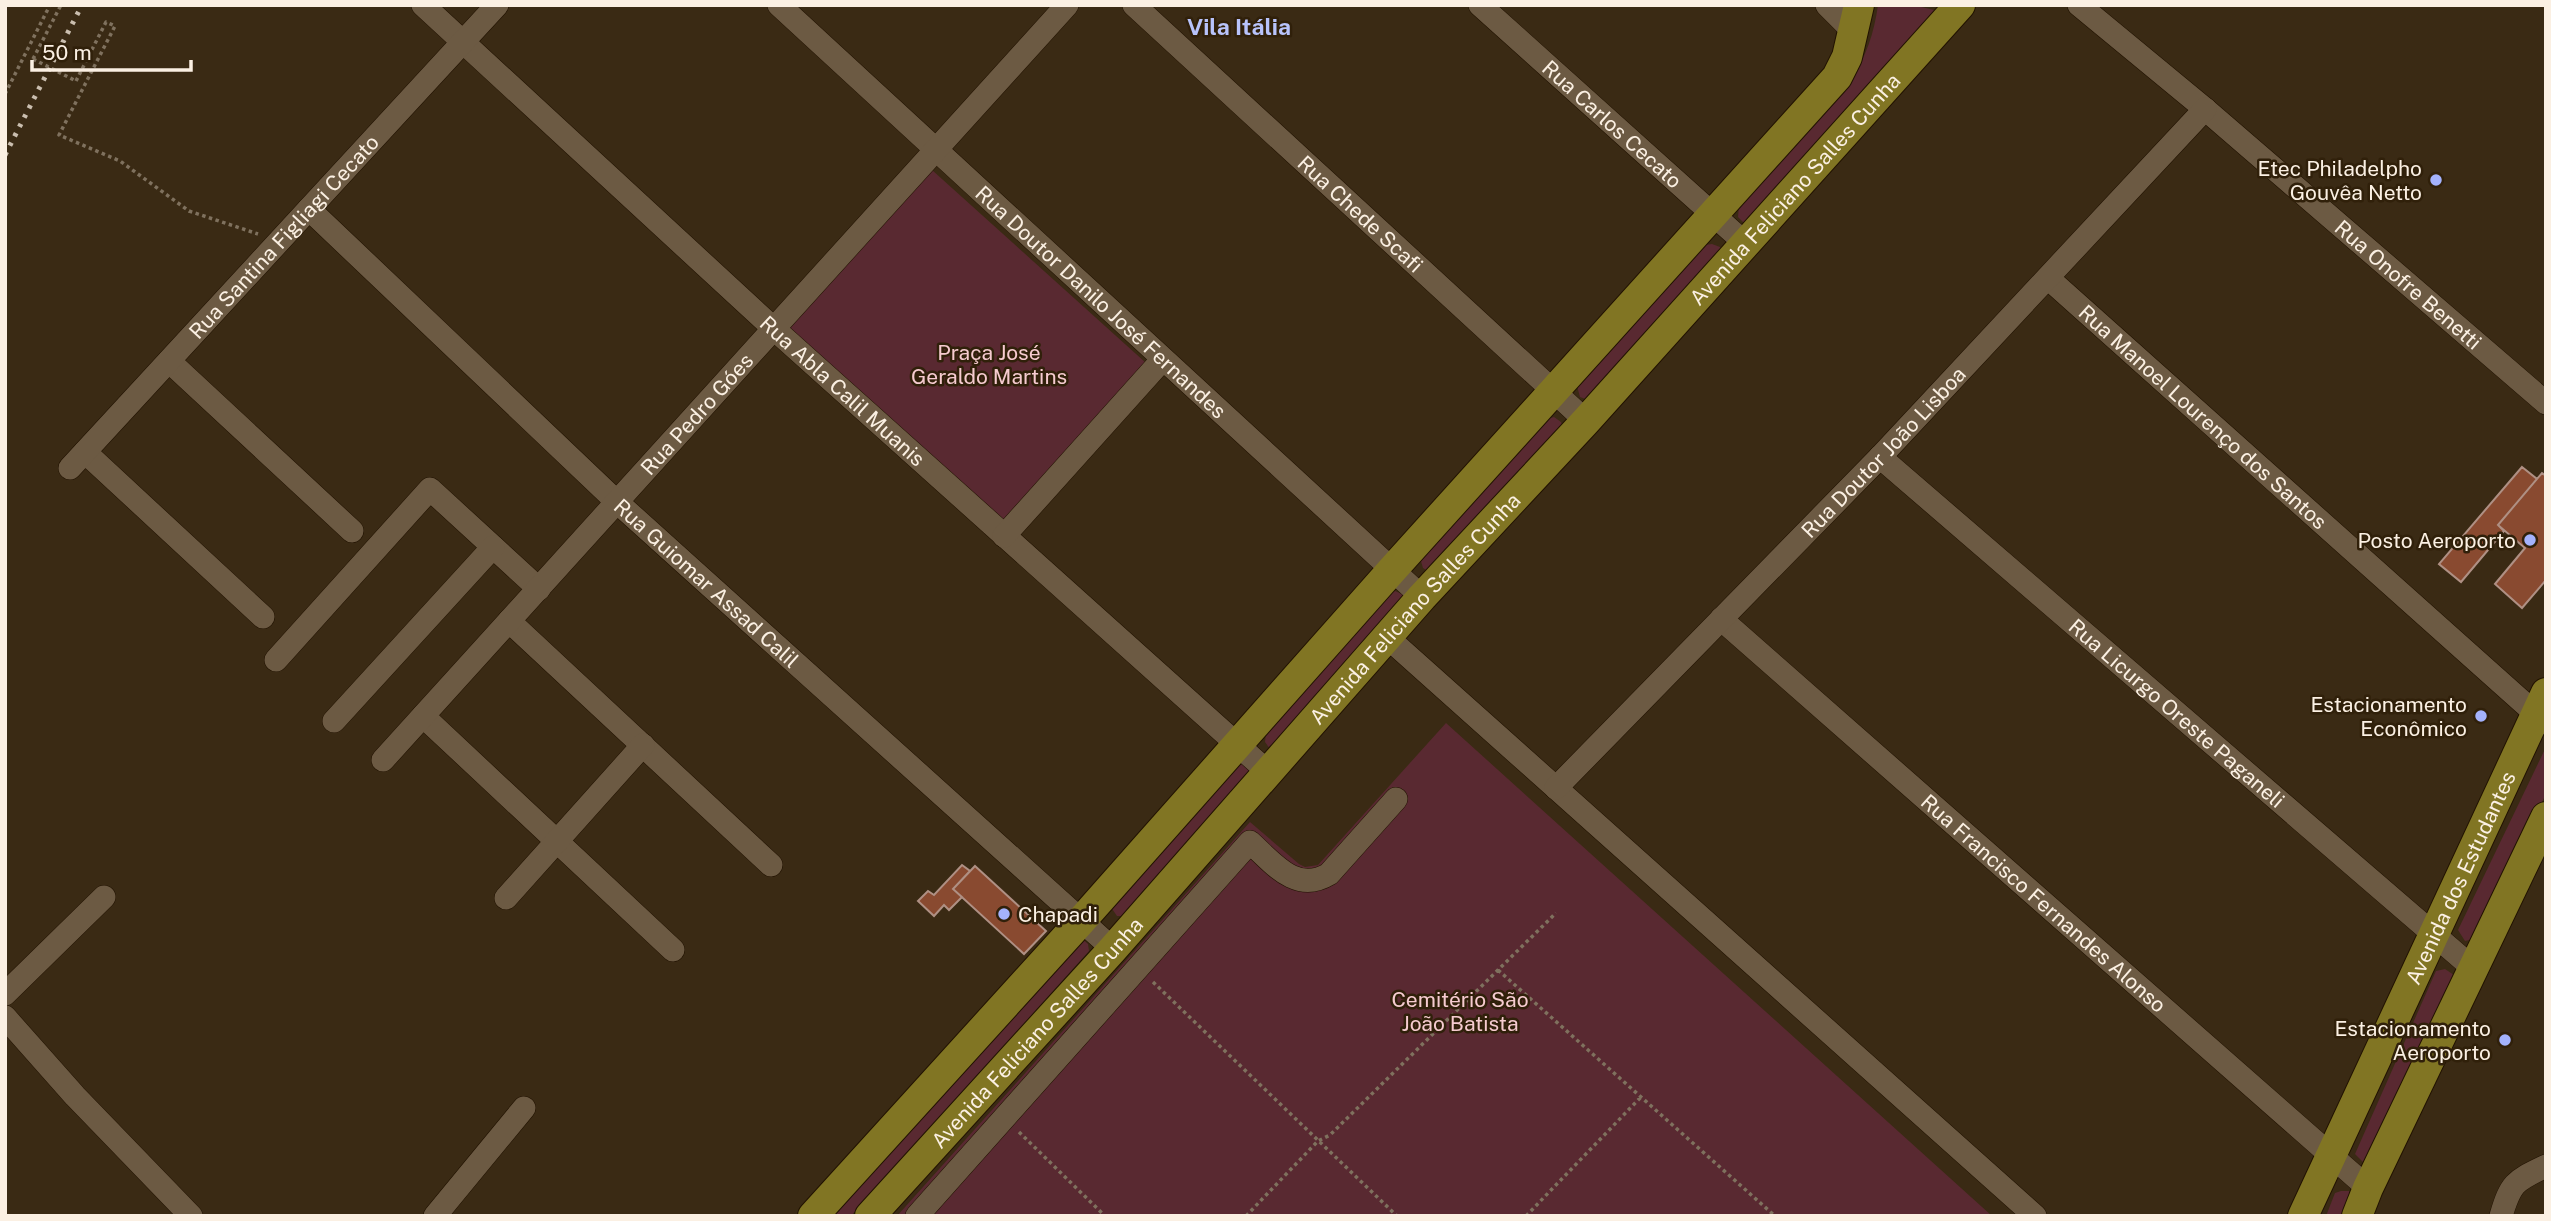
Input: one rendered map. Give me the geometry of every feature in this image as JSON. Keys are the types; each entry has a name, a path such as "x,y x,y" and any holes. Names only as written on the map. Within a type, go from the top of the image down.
{"main road":[{"name":"Avenida Feliciano Salles Cunha","path":"870,1216 1114,949 1422,597 1586,421 1961,5"},
{"name":"Avenida Feliciano Salles Cunha","path":"813,1216 1837,77 1847,57 1857,18"},
{"name":"Avenida dos Estudantes","path":"2303,1216 2542,710"},
{"path":"2357,1216 2546,817"}],"street":[{"name":"Rua Abla Calil Muanis","path":"423,5 773,328 1268,772"},
{"name":"Rua Santina Figliagi Cecato","path":"263,617 78,460 497,5"},
{"name":"Rua Doutor Danilo José Fernandes","path":"779,5 1422,597"},
{"name":"Rua Pedro Góes","path":"383,760 1067,5"},
{"name":"Rua Chede Scafi","path":"1134,5 1586,421"},
{"name":"Rua Carlos Cecato","path":"1480,5 1745,244"},
{"path":"1827,5 1857,18"},
{"name":"Rua Onofre Benetti","path":"2079,5 2205,109 2546,403"},
{"name":"Rua Doutor João Lisboa","path":"1556,788 1880,457 2205,109"},
{"name":"Rua Guiomar Assad Calil","path":"309,209 617,502 1114,949"},
{"name":"Rua Manoel Lourenço dos Santos","path":"2048,278 2542,710"},
{"path":"1004,536 1163,359"},
{"path":"169,361 352,531"},
{"name":"Rua Licurgo Oreste Paganeli","path":"1880,457 2474,969"},
{"path":"276,660 430,489 539,589"},
{"path":"334,721 493,547"},
{"name":"Rua Francisco Fernandes Alonso","path":"1721,619 2368,1188"},
{"path":"509,621 771,864"},
{"path":"1387,637 2035,1216"},
{"path":"424,716 673,950"},
{"path":"506,898 643,745"},
{"path":"917,1216 1250,842 1287,875 1298,881 1320,880 1329,874 1396,799"},
{"path":"5,994 104,897"},
{"path":"5,1017 75,1096 191,1216"},
{"path":"435,1216 524,1108"},
{"path":"2501,1216 2507,1195 2515,1182 2546,1166"}],"path":[{"path":"5,94 50,5"},
{"path":"61,5 33,59 76,81 107,22 115,26 59,135 120,161 190,211 279,241"},
{"path":"1246,1216 1318,1141 1330,1135 1556,913"},
{"path":"1139,968 1396,1216"},
{"path":"1498,970 1775,1216"},
{"path":"1526,1216 1641,1097"},
{"path":"1004,1118 1105,1216"}],"green space":[{"path":"1878,5 1913,5 1934,10 1933,17 1755,223 1744,223 1738,217 1739,205 1851,81 1869,44"},
{"name":"Praça José Geraldo Martins","path":"932,170 1146,363 1004,521 788,326"},
{"path":"1705,245 1720,247 1723,254 1588,400 1580,397 1577,386"},
{"path":"1554,417 1561,422 1564,430 1431,573 1423,568 1420,558 1545,420"},
{"path":"1395,591 1404,595 1270,749 1265,742 1266,733"},
{"name":"Cemitério São João Batista","path":"1446,723 1992,1216 897,1216 1250,822 1299,864 1305,867 1318,865"},
{"path":"2546,747 2546,794 2474,939 2465,941 2458,930"},
{"path":"1243,764 1249,768 1251,778 1124,916 1117,916 1108,903 1237,765"},
{"path":"1081,938 1088,944 1089,951 851,1216 827,1216"},
{"path":"2445,969 2454,975 2364,1163 2355,1154 2436,971"},
{"path":"2349,1191 2353,1199 2346,1216 2326,1216 2335,1193"}],"building":[{"path":"2522,467 2537,479 2498,525 2504,531 2461,582 2439,564"},
{"name":"Posto Aeroporto","path":"2542,473 2546,476 2546,580 2522,608 2495,584 2525,548 2498,525"},
{"path":"962,865 970,871 953,889 962,897 949,910 944,905 934,916 918,901 928,891 934,895"},
{"name":"Chapadi","path":"975,866 1046,931 1024,954 953,889"}],"railway":[{"path":"5,155 82,5"}],"place":[{"name":"Etec Philadelpho Gouvêa Netto","path":"2436,180"},
{"name":"Posto Aeroporto","path":"2530,540"},
{"name":"Estacionamento Econômico","path":"2481,716"},
{"name":"Chapadi","path":"1004,914"},
{"name":"Estacionamento Aeroporto","path":"2505,1040"}],"district":[{"name":"Vila Itália","path":"1239,26"}]}
